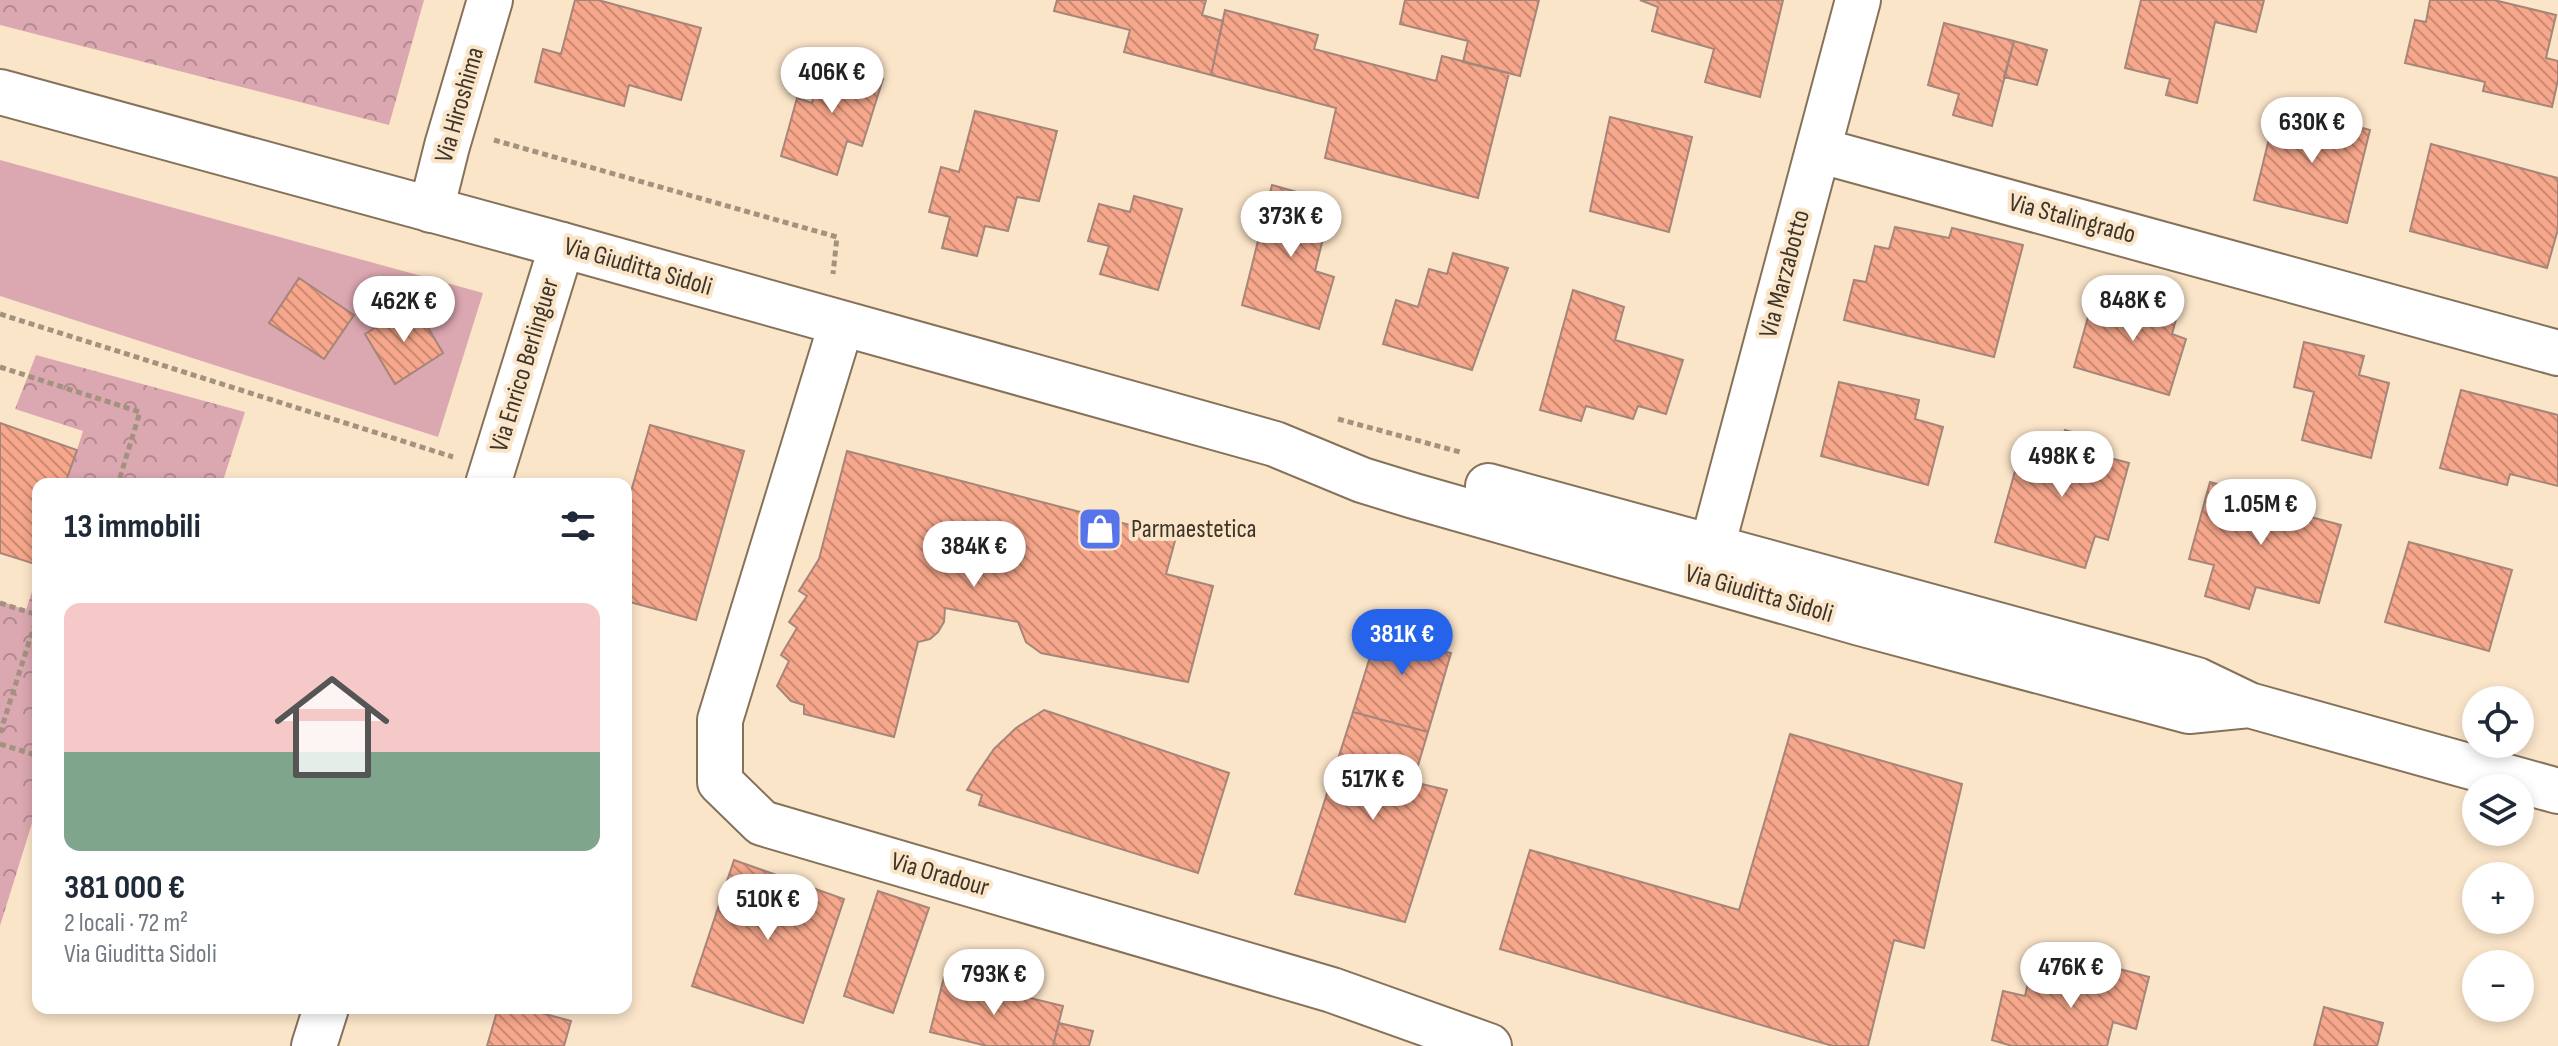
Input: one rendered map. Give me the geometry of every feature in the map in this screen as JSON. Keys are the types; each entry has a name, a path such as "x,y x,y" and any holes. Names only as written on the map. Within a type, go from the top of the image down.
{"street":[{"name":"Via Hiroshima","path":"431,210 490,0"},
{"name":"Via Marzabotto","path":"1712,547 1858,0"},
{"name":"Via Giuditta Sidoli","path":"0,92 1275,444 1362,480 1414,496 1860,623 2189,711 2249,705"},
{"name":"Via Stalingrado","path":"1818,150 2558,353"},
{"name":"Via Enrico Berlinguer","path":"491,477 562,245"},
{"name":"Via Oradour","path":"841,325 720,720 720,782 762,823 1332,990 1489,1046"},
{"name":"Via Giuditta Sidoli","path":"1275,444 1381,458 1712,547 2197,680 2249,705 2558,791"},
{"path":"314,1046 324,1014"}],"path":[{"path":"0,314 491,477"},
{"path":"0,367 140,412 120,478"},
{"path":"0,603 32,612"},
{"path":"0,733 32,633"},
{"path":"0,744 32,754"}],"green space":[{"path":"0,0 424,0 389,125 0,25"},
{"path":"0,160 483,293 438,437 0,296"},
{"path":"36,355 245,412 224,478 68,478 83,431 15,409"},
{"path":"32,592 32,823 0,926 0,601 26,610"}],"building":[{"path":"575,0 598,0 701,28 681,100 629,85 624,106 535,82 543,49 561,54"},
{"path":"1057,0 1206,0 1202,15 1223,21 1211,75 1124,52 1130,30 1054,11"},
{"path":"1405,0 1539,0 1520,76 1463,62 1468,41 1400,24"},
{"path":"1640,0 1783,0 1760,97 1705,82 1714,49 1652,31 1658,7"},
{"path":"2141,0 2264,0 2256,32 2215,22 2197,103 2166,95 2170,79 2125,68"},
{"path":"2430,0 2494,0 2556,15 2546,58 2558,61 2558,80 2552,107 2483,91 2485,82 2405,63 2415,20 2426,22"},
{"path":"1225,10 1318,35 1314,49 1436,81 1442,56 1509,73 1478,198 1325,158 1336,108 1211,75"},
{"path":"1944,23 2014,41 1992,126 1953,115 1959,94 1928,85"},
{"path":"2014,41 2047,50 2037,85 2004,77"},
{"path":"826,51 855,60 852,69 883,79 862,146 847,141 837,175 781,156 797,98 812,103"},
{"path":"2277,106 2370,130 2347,223 2254,200"},
{"path":"975,111 1057,131 1039,201 1017,197 1008,231 985,226 977,256 942,248 950,217 929,212 941,167 959,172"},
{"path":"1610,117 1692,137 1669,232 1590,211"},
{"path":"2431,144 2558,178 2558,229 2547,268 2410,231"},
{"path":"1272,185 1332,202 1315,271 1334,277 1319,329 1242,305"},
{"path":"1134,196 1182,209 1158,290 1100,274 1109,246 1088,241 1099,204 1130,212"},
{"path":"1895,227 1949,238 1952,228 2023,245 1994,357 1844,320 1854,280 1866,282 1875,246 1889,249"},
{"path":"1453,253 1508,268 1472,370 1383,344 1396,300 1418,307 1429,269 1447,274"},
{"path":"299,278 354,315 324,359 269,323"},
{"path":"1573,290 1624,307 1615,340 1683,360 1666,414 1638,406 1633,419 1586,406 1581,421 1540,410"},
{"path":"2142,290 2181,301 2172,334 2186,339 2169,395 2074,367 2093,299 2136,311"},
{"path":"414,304 443,353 395,384 365,334"},
{"path":"2304,342 2364,356 2359,375 2389,383 2371,458 2302,440 2314,392 2294,387"},
{"path":"1839,382 1919,400 1915,419 1943,427 1928,485 1821,456"},
{"path":"2461,390 2558,415 2558,486 2510,474 2507,485 2440,468"},
{"path":"0,423 77,450 67,478 32,478 32,563 0,553"},
{"path":"650,425 744,451 696,620 632,603 632,488"},
{"path":"2065,430 2099,440 2095,454 2129,463 2108,540 2095,536 2085,568 1995,542 2025,436 2060,446"},
{"path":"847,451 1176,537 1166,574 1213,586 1188,682 1041,653 1026,642 1018,622 945,608 944,622 938,632 930,639 918,642 894,737 804,714 804,705 791,701 777,686 789,661 781,655 797,628 789,622 807,596 799,591 819,559"},
{"path":"2210,482 2290,504 2288,511 2341,525 2319,603 2256,587 2249,609 2205,596 2214,565 2189,559"},
{"path":"2409,542 2512,570 2489,651 2385,622"},
{"path":"1382,618 1428,631 1424,647 1451,653 1428,732 1353,712"},
{"path":"1044,710 1229,773 1198,873 979,805 982,795 967,790 976,775 994,749 1016,728"},
{"path":"1353,712 1428,732 1413,782 1447,790 1405,922 1295,894"},
{"path":"1790,734 1962,784 1924,948 1894,940 1868,1046 1833,1046 1500,949 1530,850 1739,910"},
{"path":"734,860 844,899 803,1023 692,986"},
{"path":"878,891 929,908 893,1013 844,996"},
{"path":"2098,963 2149,977 2136,1029 2113,1022 2107,1046 2012,1046 1992,1040 2003,991 2025,996 2031,970 2092,987"},
{"path":"944,977 1063,1006 1053,1046 987,1046 930,1032"},
{"path":"2324,1007 2383,1023 2377,1046 2314,1046"},
{"path":"496,1014 545,1014 571,1021 564,1046 487,1046"},
{"path":"1059,1023 1093,1031 1089,1046 1053,1046"}],"place":[{"name":"Parmaestetica","path":"1100,529"}]}
